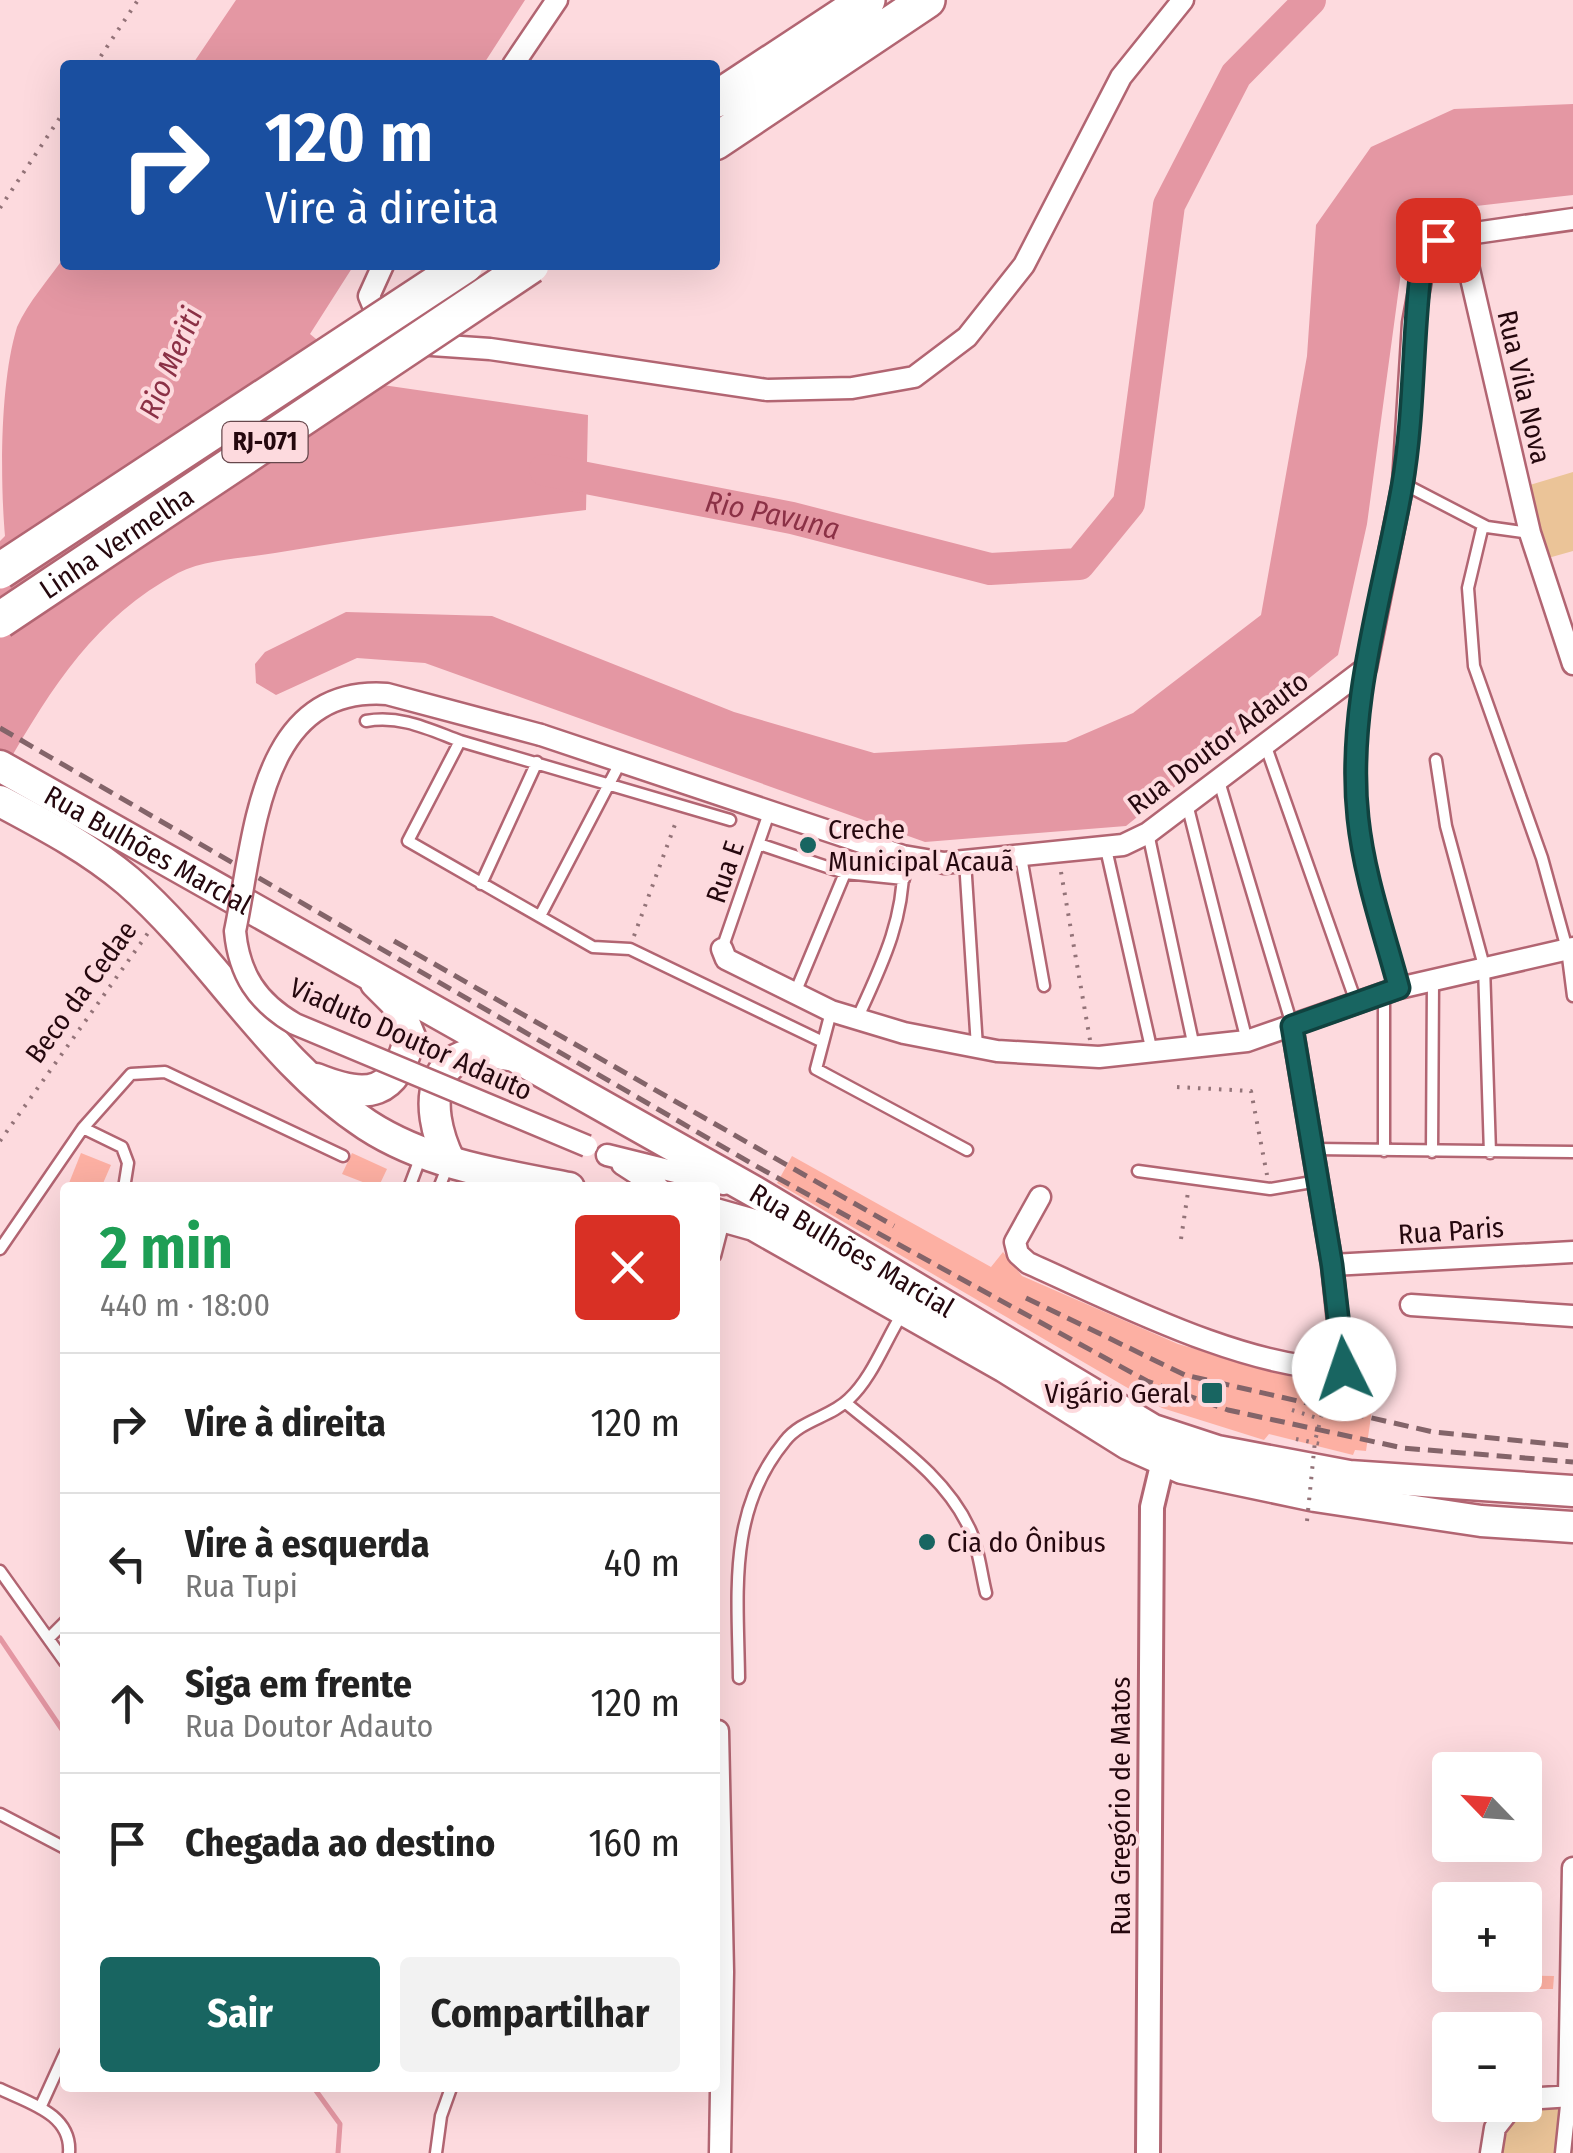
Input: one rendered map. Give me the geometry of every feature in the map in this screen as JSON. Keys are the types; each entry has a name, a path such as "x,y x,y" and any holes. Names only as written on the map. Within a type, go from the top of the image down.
{"highway":[{"path":"720,97 868,0"},
{"path":"720,139 928,0"},
{"name":"Linha Vermelha","path":"0,571 457,270"},
{"name":"Linha Vermelha","path":"0,620 524,270"}],"main road":[{"name":"Rua Bulhões Marcial","path":"10,772 755,1192 874,1278 906,1309 1164,1461 1314,1496 1480,1521 1573,1527"},
{"name":"Rua Bulhões Marcial","path":"2,802 91,853 130,883 304,1074 368,1126 437,1167 532,1182"},
{"path":"304,1074 360,1092 380,1089 394,1078 405,1059 410,1037 406,1022 396,1003 356,964"},
{"path":"437,1167 432,1107 446,1068 456,1057 470,1051 517,1056"},
{"name":"Rua Bulhões Marcial","path":"720,1215 754,1225 964,1315 1112,1408 1174,1438 1349,1476 1573,1491"}],"street":[{"path":"517,60 557,0"},
{"path":"381,270 369,296 388,342 490,348 767,390 852,388 914,377 966,337 1024,265 1122,77 1183,0"},
{"path":"1366,668 1403,483 1422,260 1438,240 1573,219"},
{"name":"Rua Vila Nova","path":"1460,235 1530,534 1573,664"},
{"name":"Rua Doutor Adauto","path":"542,735 903,856 965,861 1021,857 1106,849 1148,833 1264,741 1366,668"},
{"name":"Viaduto Doutor Adauto","path":"542,735 388,694 364,692 324,704 300,720 283,742 264,796 235,930 237,951 249,983 261,999 295,1024 607,1154 716,1182"},
{"path":"722,949 726,958 794,994 857,1020 977,1048 1093,1057 1247,1041 1392,991 1484,966 1570,949"},
{"path":"1040,1197 1015,1242 1016,1250 1028,1263 1138,1312 1233,1346 1296,1365 1338,1371 1332,1265 1292,1026"},
{"name":"Viaduto Doutor Adauto","path":"607,1154 650,1182"},
{"name":"Viaduto Doutor Adauto","path":"720,1183 755,1192"},
{"name":"Rua Paris","path":"1332,1265 1573,1252"},
{"path":"1411,1305 1573,1316"},
{"name":"Rua Gregório de Matos","path":"1148,2153 1152,1507 1164,1461"},
{"path":"720,1811 724,1972 720,2153"},
{"path":"1563,2153 1571,2096 1573,1868"},
{"path":"1542,2098 1571,2096"},
{"path":"1492,2153 1495,2128 1500,2122"}],"lane":[{"path":"1403,483 1483,525 1530,534"},
{"path":"1483,525 1468,588 1474,666 1570,949 1573,996"},
{"path":"1366,668 1356,762 1358,818 1392,991 1384,1151"},
{"path":"366,721 388,718 410,722 460,741 730,820"},
{"path":"460,741 408,841 593,947 630,949 823,1042"},
{"path":"1264,741 1356,1002"},
{"path":"1436,760 1446,826 1484,966 1490,1153"},
{"path":"481,884 537,762"},
{"path":"540,916 620,763"},
{"path":"1218,778 1292,1026"},
{"path":"1186,804 1247,1041"},
{"name":"Rua E","path":"722,949 771,810"},
{"path":"1148,833 1194,1046"},
{"path":"759,844 845,873 904,880"},
{"path":"1106,849 1153,1053"},
{"path":"857,1020 888,950 904,880 903,856"},
{"path":"1021,857 1044,986"},
{"path":"965,861 977,1048"},
{"path":"794,994 845,873"},
{"path":"1432,1152 1433,981"},
{"path":"831,1011 815,1064 818,1071 967,1150"},
{"path":"0,1249 84,1128 131,1074 165,1072 343,1156"},
{"path":"84,1128 122,1147 128,1164 125,1182"},
{"path":"1314,1149 1573,1152"},
{"path":"1138,1170 1270,1189 1318,1182"},
{"path":"739,1678 737,1548 749,1508 787,1438 846,1403 906,1309"},
{"path":"846,1403 922,1466 952,1500 972,1533 986,1593"},
{"path":"0,1571 60,1655"},
{"path":"48,1638 60,1627"},
{"path":"0,1814 60,1845"},
{"path":"40,2108 60,2064"},
{"path":"0,2089 40,2108 66,2128 69,2153"},
{"path":"436,2153 441,2116 450,2092"}],"path":[{"path":"98,60 138,0"},
{"path":"0,208 60,118"},
{"path":"630,949 682,804"},
{"path":"1058,852 1093,1057"},
{"name":"Beco da Cedae","path":"0,1140 161,916"},
{"path":"1177,1087 1251,1091 1270,1189"},
{"path":"1182,1240 1190,1178"},
{"path":"1307,1520 1315,1441 1338,1371 1380,1385 1380,1390 1373,1388"},
{"path":"1292,1410 1320,1419"}],"shaded area":[{"path":"1573,472 1573,551 1541,560 1520,488"},
{"path":"1542,2108 1573,2109 1573,2153 1500,2153 1512,2122 1542,2122"}],"water":[{"path":"236,0 525,0 486,60 195,60"},
{"path":"1573,104 1573,195 1433,211 1405,243 1367,524 1338,655 1126,826 925,842 425,663 357,658 276,695 256,683 255,664 265,652 346,612 492,616 734,712 874,753 1066,742 1133,713 1261,615 1307,356 1316,225 1371,147 1454,109"},
{"name":"Rio Meriti","path":"60,263 60,270 351,270 310,334 369,383 588,415 586,510 225,560 178,573 120,613 74,662 35,717 0,777 4,402 17,327"}],"building":[{"path":"81,1153 111,1165 104,1182 69,1182"},
{"path":"352,1153 387,1169 381,1182 363,1182 342,1174"},
{"path":"792,1156 991,1267 1003,1252 1022,1276 1178,1344 1303,1380 1342,1383 1354,1376 1376,1382 1366,1451 1355,1450 1353,1455 1269,1434 1264,1440 1162,1408 777,1183"},
{"path":"1542,1976 1554,1976 1553,1989 1542,1989"}],"waterway":[{"name":"Rio Pavuna","path":"545,470 792,518 990,569 1079,564 1129,503 1169,205 1236,75 1310,0"},
{"path":"0,1638 60,1727"},
{"path":"317,2092 340,2124 338,2153"}],"railway":[{"path":"0,728 756,1166 1147,1381 1228,1410 1403,1448 1573,1462"},
{"path":"394,941 894,1226"},
{"path":"1026,1298 1185,1375 1433,1432 1573,1446"}],"place":[{"name":"Creche Municipal Acauã","path":"808,845"},
{"name":"Vigário Geral","path":"1212,1393"},
{"name":"Cia do Ônibus","path":"927,1542"}],"route":[{"path":"1344,1369 1339,1309 1292,1026 1399,988 1368,872 1358,818 1356,762 1366,668 1403,483 1413,323 1422,260 1427,248 1438,240"}]}
